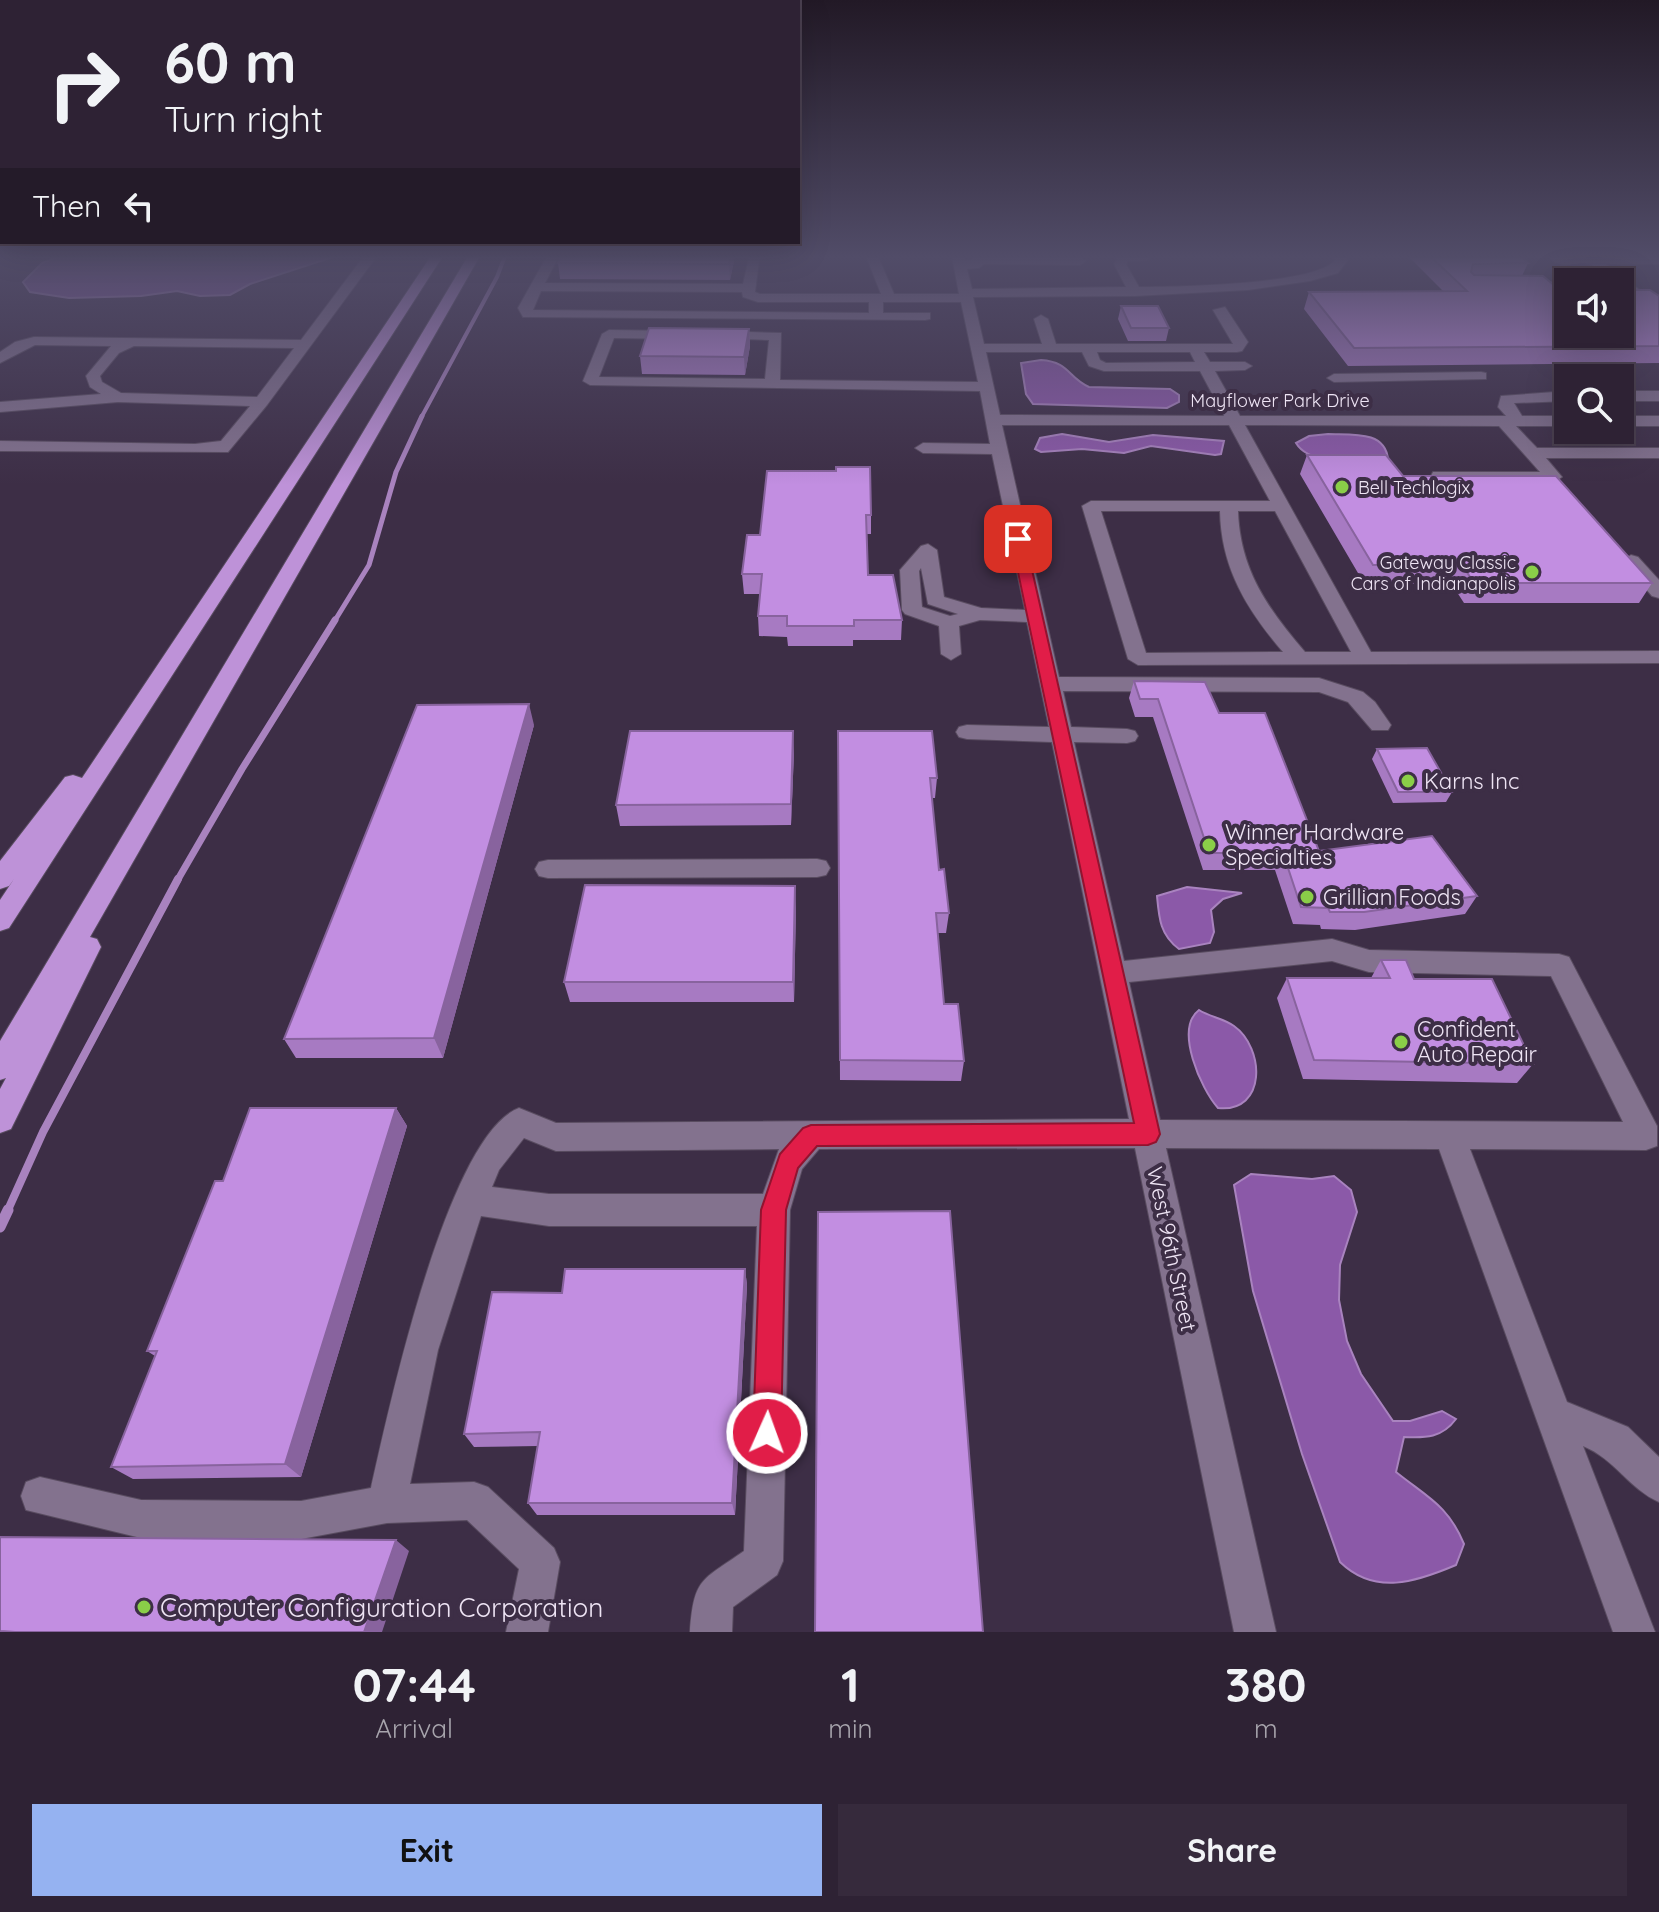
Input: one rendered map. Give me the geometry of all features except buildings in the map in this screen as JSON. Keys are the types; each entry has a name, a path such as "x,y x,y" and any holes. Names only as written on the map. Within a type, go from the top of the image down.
{"highway":[{"path":"0,921 387,332"},
{"path":"0,1067 430,332"},
{"path":"0,879 191,629"},
{"path":"0,1119 199,728"}],"street":[{"path":"0,446 224,447 314,332"},
{"name":"West 96th Street","path":"974,332 1255,1632"},
{"path":"1045,332 1051,349"},
{"path":"977,348 1227,350 1241,345 1233,332"},
{"path":"772,384 776,336 609,334 590,381 772,384 985,387"},
{"path":"0,359 20,345 34,341 305,344"},
{"path":"118,397 95,384 93,376 114,350 134,343"},
{"path":"1088,349 1094,363 1104,367 1245,366"},
{"path":"1196,350 1365,659"},
{"path":"1364,420 1334,378 1481,376"},
{"path":"1634,396 1659,396"},
{"path":"0,407 118,397 262,402"},
{"path":"1439,476 1560,482 1533,453 1511,421 1506,407 1506,399 1554,397"},
{"name":"Mayflower Park Drive","path":"992,420 1554,421"},
{"path":"1634,421 1659,421"},
{"path":"923,448 999,449"},
{"path":"1533,453 1659,453"},
{"path":"1282,506 1091,506 1138,659 1659,657"},
{"path":"1229,506 1227,535 1234,564 1248,593 1301,660"},
{"path":"1617,546 1659,592"},
{"path":"979,614 949,623 912,610 909,570 928,550 935,600 979,614 1034,616"},
{"path":"949,623 951,654"},
{"path":"1049,684 1319,685 1362,699 1380,725"},
{"path":"967,732 1127,736"},
{"path":"548,869 817,868"},
{"path":"387,1504 420,1350 454,1242 487,1161 519,1122 556,1137 1148,1134 1646,1136 1559,965 1369,961 1332,950 1112,973"},
{"path":"1449,1135 1634,1632"},
{"path":"711,1632 713,1597 763,1561 774,1210 788,1162 811,1136"},
{"path":"472,1199 549,1210 774,1210"},
{"path":"1553,1415 1615,1440 1659,1483"},
{"path":"40,1496 141,1519 301,1520 387,1504 474,1501 540,1562 527,1632"}],"shaded area":[{"path":"1041,360 1058,364 1089,387 1170,389 1179,395 1179,402 1167,408 1033,404 1026,394 1021,363"},
{"path":"1062,434 1109,442 1153,435 1224,441 1221,454 1215,455 1151,446 1124,453 1082,449 1041,452 1035,449 1040,438"},
{"path":"1328,434 1374,439 1386,450 1388,460 1325,459 1303,451 1296,443 1309,436"},
{"path":"1187,887 1242,893 1223,899 1211,910 1214,932 1210,943 1179,949 1164,932 1157,896"},
{"path":"1199,1010 1234,1026 1251,1049 1256,1077 1253,1090 1246,1100 1234,1107 1218,1108 1198,1074 1189,1031 1192,1019"},
{"path":"1251,1174 1312,1179 1334,1176 1351,1190 1357,1212 1340,1265 1339,1300 1347,1341 1361,1374 1393,1421 1410,1421 1442,1411 1456,1419 1433,1436 1404,1437 1396,1472 1436,1503 1451,1520 1464,1544 1456,1565 1396,1583 1367,1579 1340,1562 1302,1454 1253,1291 1234,1185"}],"waterway":[{"path":"422,417 467,332"},
{"path":"334,622 369,565 396,472 422,417"},
{"path":"177,881 335,620"},
{"path":"7,1212 43,1132 178,879"},
{"path":"0,1227 8,1210"}],"place":[{"name":"Bell Techlogix","path":"1342,487"},
{"name":"Gateway Classic Cars of Indianapolis","path":"1532,572"},
{"name":"Karns Inc","path":"1408,781"},
{"name":"Winner Hardware Specialties","path":"1209,845"},
{"name":"Grillian Foods","path":"1307,897"},
{"name":"Confident Auto Repair","path":"1401,1042"},
{"name":"Computer Configuration Corporation","path":"144,1607"}],"route":[{"path":"767,1433 774,1210 788,1162 811,1136 1148,1134 1018,539"}]}
